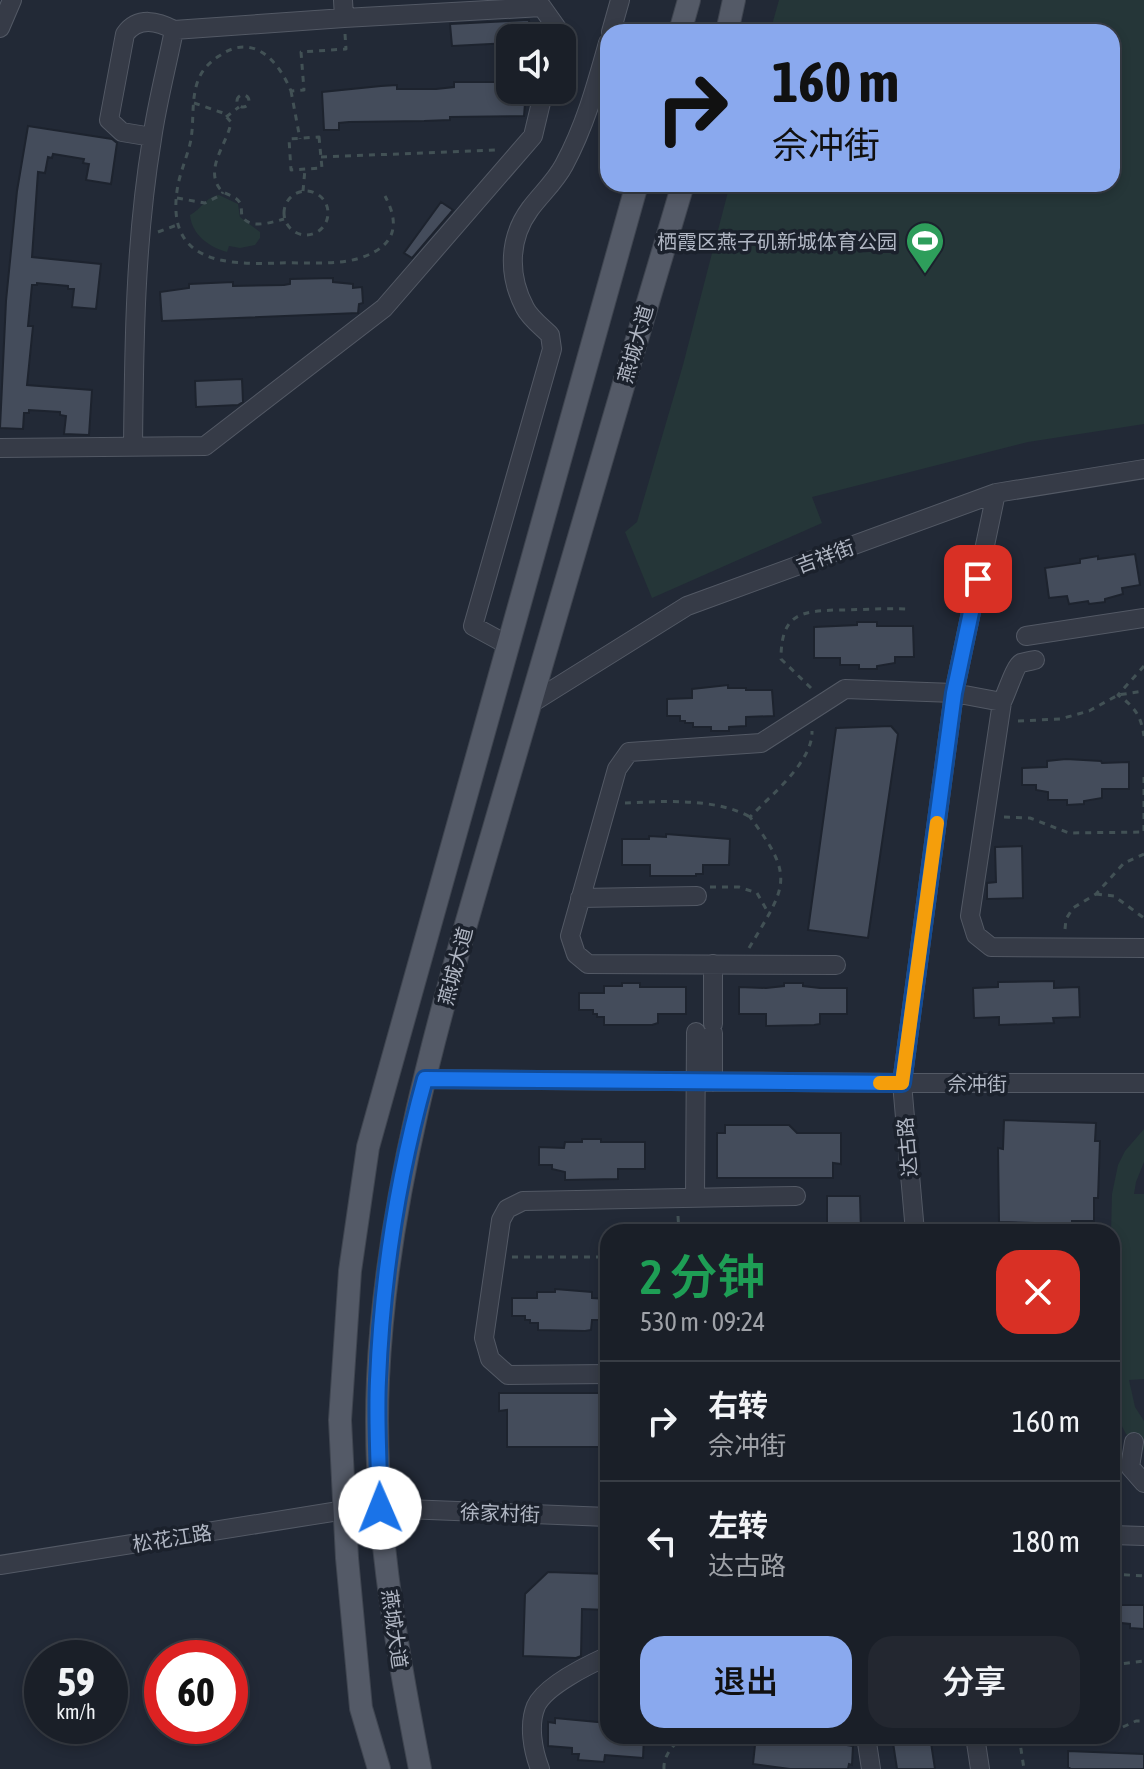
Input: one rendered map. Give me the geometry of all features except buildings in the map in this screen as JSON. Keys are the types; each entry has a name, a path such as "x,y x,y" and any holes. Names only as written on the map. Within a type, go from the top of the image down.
{"main road":[{"path":"682,24 689,0"},
{"path":"729,24 734,0"},
{"name":"燕城大道","path":"379,1769 361,1708 340,1420 350,1271 368,1147 635,192"},
{"name":"燕城大道","path":"420,1769 395,1637 380,1508 378,1381 389,1256 412,1125 468,918 681,192"}],"street":[{"path":"0,28 12,0"},
{"path":"613,24 620,0"},
{"path":"152,137 122,132 109,120 125,34 135,25 151,22 174,30 344,9 542,7 554,24"},
{"path":"133,447 135,303 142,215 152,137 174,30"},
{"path":"506,644 473,626 552,349 550,335 526,311 511,272 513,244 528,211 554,183 564,166 587,117 600,71"},
{"path":"0,448 205,446 384,308 533,136 541,104"},
{"name":"吉祥街","path":"530,704 687,606 996,493 1144,469"},
{"name":"达古路","path":"914,1224 902,1083 954,693 996,493"},
{"path":"1026,636 1144,618"},
{"path":"1035,660 1017,667 1000,711 970,916 976,935 991,947 1144,948"},
{"path":"836,965 588,964 576,954 570,936 617,769 629,752 761,743 845,689 954,693 1000,711"},
{"path":"580,898 697,896"},
{"path":"695,1198 713,964"},
{"name":"佘冲街","path":"425,1079 1144,1083"},
{"path":"600,1374 508,1375 490,1359 484,1338 501,1220 507,1209 523,1201 796,1196"},
{"path":"1134,1442 1130,1467 1144,1483"},
{"name":"徐家村街","path":"345,1510 380,1508 600,1517"},
{"name":"松花江路","path":"0,1565 345,1510"},
{"path":"1120,1535 1144,1536"},
{"path":"540,1769 534,1754 536,1705 558,1684 600,1660"},
{"path":"867,1744 871,1769"},
{"path":"976,1744 980,1769"}],"path":[{"path":"291,91 304,90 301,52 346,49 344,9"},
{"path":"300,139 291,91 275,63 256,47 239,46 206,65 198,79 191,142 177,198 177,225 185,242 221,263 328,262 363,257 386,244 395,225 394,213 385,196"},
{"path":"194,103 231,122 230,132 215,166 215,178 223,192 237,199 243,217 249,222 257,224 284,219"},
{"path":"226,117 239,107"},
{"path":"319,137 321,157 322,168 291,170 289,139 319,137"},
{"path":"321,157 521,149"},
{"path":"303,191 305,169"},
{"path":"303,191 318,194 324,199 329,215 323,228 304,236 290,229 284,219 287,200 303,191"},
{"path":"177,198 205,203 223,192"},
{"path":"750,817 772,796 804,756 812,737 812,719 820,704 817,693 781,659 786,629 804,612 907,609"},
{"path":"1000,711 1031,722 1060,719 1089,711 1118,695 1144,666"},
{"path":"1118,695 1144,691"},
{"path":"1118,695 1134,706 1141,718 1144,736"},
{"path":"1141,718 1144,712"},
{"path":"984,817 1030,818 1069,833 1144,832 1144,775"},
{"path":"607,804 679,801 736,809 750,817 778,857 781,892 739,964"},
{"path":"1070,948 1065,930 1066,919 1073,908 1096,894 1124,863 1144,854"},
{"path":"697,896 703,888 739,887 757,893 769,914"},
{"path":"1096,894 1114,896 1144,918"},
{"path":"496,1257 600,1257"},
{"path":"1120,1574 1144,1576"},
{"path":"1120,1664 1144,1661"},
{"path":"1120,1728 1144,1721"},
{"path":"664,1769 663,1761 675,1744"},
{"path":"1020,1744 1024,1769"}],"shaded area":[{"name":"栖霞区燕子矶新城体育公园","path":"779,0 1144,0 1144,424 1028,442 812,497 822,523 652,598 625,532 637,522 683,365 728,192 1120,192 1120,24 772,24"},
{"path":"219,195 238,204 240,217 260,232 255,245 240,248 229,246 227,252 208,243 194,229 190,215 210,198"},
{"path":"1144,1129 1144,1162 1134,1194 1144,1194 1144,1379 1129,1380 1135,1407 1144,1421 1144,1450 1126,1434 1120,1422 1120,1224 1111,1224 1112,1194 1118,1165 1125,1151"}],"slow traffic":[{"path":"880,1083 902,1083 937,823"}],"place":[{"name":"栖霞区燕子矶新城体育公园","path":"925,275"}],"route":[{"path":"380,1508 378,1381 389,1256 412,1125 425,1079 902,1083 954,693 978,579"}]}
